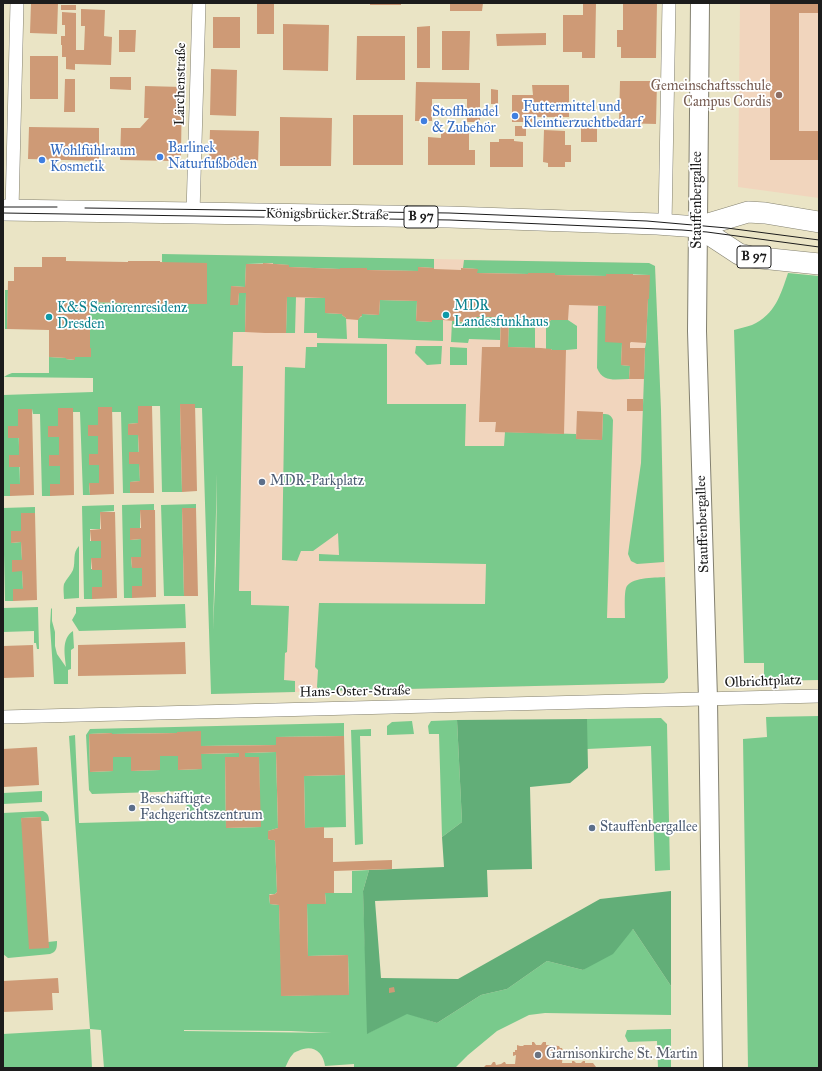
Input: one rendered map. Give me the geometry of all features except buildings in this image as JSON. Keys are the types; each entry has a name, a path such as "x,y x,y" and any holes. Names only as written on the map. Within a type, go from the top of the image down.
{"main road":[{"name":"Stauffenbergallee","path":"700,3 697,332 708,699 713,1068"},
{"name":"Königsbrücker Straße","path":"8,210 464,217 665,224 698,227 748,212 765,213 819,222"},
{"name":"Königsbrücker Straße","path":"698,227 739,254 751,257 819,264"}],"street":[{"path":"8,210 17,3"},
{"name":"Lärchenstraße","path":"194,213 199,3"},
{"path":"665,224 669,3"},
{"name":"Olbrichtplatz","path":"708,699 819,696"},
{"name":"Hans-Oster-Straße","path":"3,717 708,699"}],"shaded area":[{"name":"Gemeinschaftsschule Campus Cordis","path":"740,3 819,3 819,198 738,187"},
{"path":"222,255 649,263 655,266 661,410 668,678 664,683 211,694 216,562"}],"green space":[{"path":"162,254 434,259 434,268 418,267 418,271 367,270 367,268 340,269 289,267 289,265 273,263 246,264 245,287 231,286 231,305 238,305 239,293 246,293 245,332 233,332 232,366 243,366 239,591 251,591 251,605 289,606 284,680 295,681 295,692 211,694 202,408 195,408 180,404 182,492 162,492 160,406 138,406 138,423 128,424 128,435 138,435 140,481 130,482 130,493 123,493 121,412 112,412 112,407 98,407 98,425 88,425 88,436 98,436 98,454 89,454 89,465 99,465 99,483 89,483 90,495 83,495 80,412 73,412 58,426 48,426 48,437 59,437 59,455 49,455 49,466 60,466 60,484 50,484 50,496 42,496 40,414 33,414 32,409 18,409 20,484 10,484 10,496 3,496 3,395 93,392 93,378 4,377 12,373 49,373 49,357 74,360 75,357 91,357 90,302 127,304 207,304 207,286 162,262","holes":["217,473 216,562 213,630"]},
{"path":"464,260 649,263 655,266 661,410 664,562 637,564 631,561 628,554 641,463 649,275 607,274 606,276 555,275 555,273 477,273 477,269 463,268"},
{"path":"788,273 819,276 819,680 764,681 764,663 744,663 734,330 760,321 772,310 780,296"},
{"path":"5,290 8,290 7,329 5,329"},
{"path":"287,297 296,297 295,333 286,333"},
{"path":"305,298 325,298 325,313 342,314 346,318 347,339 317,338 317,333 304,333"},
{"path":"380,300 417,301 416,321 432,322 432,320 443,320 443,341 358,338 358,319 362,316 362,314 379,315"},
{"path":"598,306 606,306 622,343 621,365 630,366 629,379 606,378 597,368"},
{"path":"476,317 501,317 500,340 469,339 468,343 451,342 452,321 476,323"},
{"path":"509,317 513,317 513,319 530,319 535,325 535,348 508,347"},
{"path":"551,320 568,320 577,326 577,349 546,349 546,325"},
{"path":"317,343 387,344 387,404 466,404 465,446 504,446 505,432 576,434 576,439 602,440 603,414 611,416 613,420 607,618 625,618 625,594 628,584 637,580 665,577 668,678 664,683 320,691 317,687 318,670 315,667 319,603 485,604 486,564 319,561 319,554 339,555 338,533 313,551 301,551 297,561 282,560 285,367 305,368 306,347 317,347"},
{"path":"416,346 442,346 441,364 427,365 415,353"},
{"path":"450,347 467,348 467,365 450,365"},
{"path":"154,504 154,510 140,511 140,528 130,528 130,540 141,539 141,557 131,557 132,568 142,568 142,586 132,586 132,598 124,598 122,505"},
{"path":"196,504 196,508 182,509 184,596 164,596 161,505"},
{"path":"114,505 114,511 100,512 100,529 90,529 90,541 101,541 101,558 91,558 91,569 102,569 102,587 92,599 84,599 82,506"},
{"path":"35,507 35,513 21,514 21,531 11,531 11,543 21,542 22,560 12,560 12,571 22,571 23,589 13,589 13,601 5,601 3,508"},
{"path":"79,546 79,598 64,599 64,584 73,570 75,554"},
{"path":"185,604 186,628 79,631 72,620 76,613 76,607"},
{"path":"38,607 39,649 37,649 36,643 34,643 34,631 3,632 3,608"},
{"path":"52,608 55,646 57,654 66,667 65,643 69,634 73,631 74,648 71,650 71,669 68,670 68,684 54,684 50,626"},
{"path":"819,716 819,1068 748,1068 743,739 767,737 766,717"},
{"path":"661,718 667,724 670,870 655,871 651,746 587,749 587,719"},
{"path":"587,719 588,768 570,783 530,787 532,869 487,870 488,897 375,901 381,978 458,979 600,899 671,891 671,986 633,929 613,954 583,970 547,961 507,989 481,995 437,1023 407,1014 367,1034 363,891 369,870 444,867 442,837 462,822 457,720"},
{"path":"457,720 462,822 442,837 439,734 429,734 428,726 431,721"},
{"path":"412,721 414,734 387,735 387,726 392,722"},
{"path":"344,723 344,736 276,737 276,745 201,746 201,732 89,734 90,772 113,771 113,757 131,757 131,771 160,770 160,756 178,756 178,770 201,769 201,754 239,753 239,757 225,758 226,828 260,827 259,757 245,757 245,753 276,752 278,828 268,831 268,839 275,841 277,892 269,895 270,904 279,905 282,996 349,994 348,955 308,956 307,904 326,904 325,893 352,893 352,871 369,870 363,891 368,1033 407,1013 437,1023 481,995 507,989 547,961 583,970 633,929 671,986 671,1015 545,1013 529,1015 497,1031 455,1068 354,1068 354,1064 325,1066 322,1056 316,1050 308,1048 294,1053 289,1059 285,1068 104,1068 101,1030 90,1029 69,736 75,735 79,823 187,820 186,791 92,794 89,790 86,735 90,729","holes":["184,1030 291,1031 332,1033"]},
{"path":"371,729 371,736 360,736 363,844 355,845 351,730"},
{"path":"345,775 346,827 305,828 304,776"},
{"path":"42,791 42,802 3,804 3,793"},
{"path":"43,811 48,814 49,821 41,821 41,817 21,818 48,942 57,941 57,947 54,952 50,954 8,958 3,954 3,813"},
{"path":"90,1029 92,1068 3,1068 3,1034"},
{"path":"671,1029 671,1068 658,1068 657,1041 628,1042 625,1036 627,1030"}],"tram line":[{"path":"3,207 57,207"},
{"path":"85,208 449,213 647,221 727,228 819,240"},
{"path":"3,213 450,220 682,230 819,247"}],"place":[{"name":"Gemeinschaftsschule Campus Cordis","path":"779,95"},
{"name":"Futtermittel und Kleintierzuchtbedarf","path":"515,116"},
{"name":"Stoffhandel & Zubehör","path":"424,121"},
{"name":"Barlinek Naturfußböden","path":"160,157"},
{"name":"Wohlfühlraum Kosmetik","path":"42,160"},
{"name":"MDR Landesfunkhaus","path":"446,315"},
{"name":"K&S Seniorenresidenz Dresden","path":"49,317"},
{"name":"MDR-Parkplatz","path":"262,482"},
{"name":"Beschäftigte Fachgerichtszentrum","path":"132,808"},
{"name":"Stauffenbergallee","path":"592,828"},
{"name":"Garnisonkirche St. Martin","path":"538,1055"}]}
